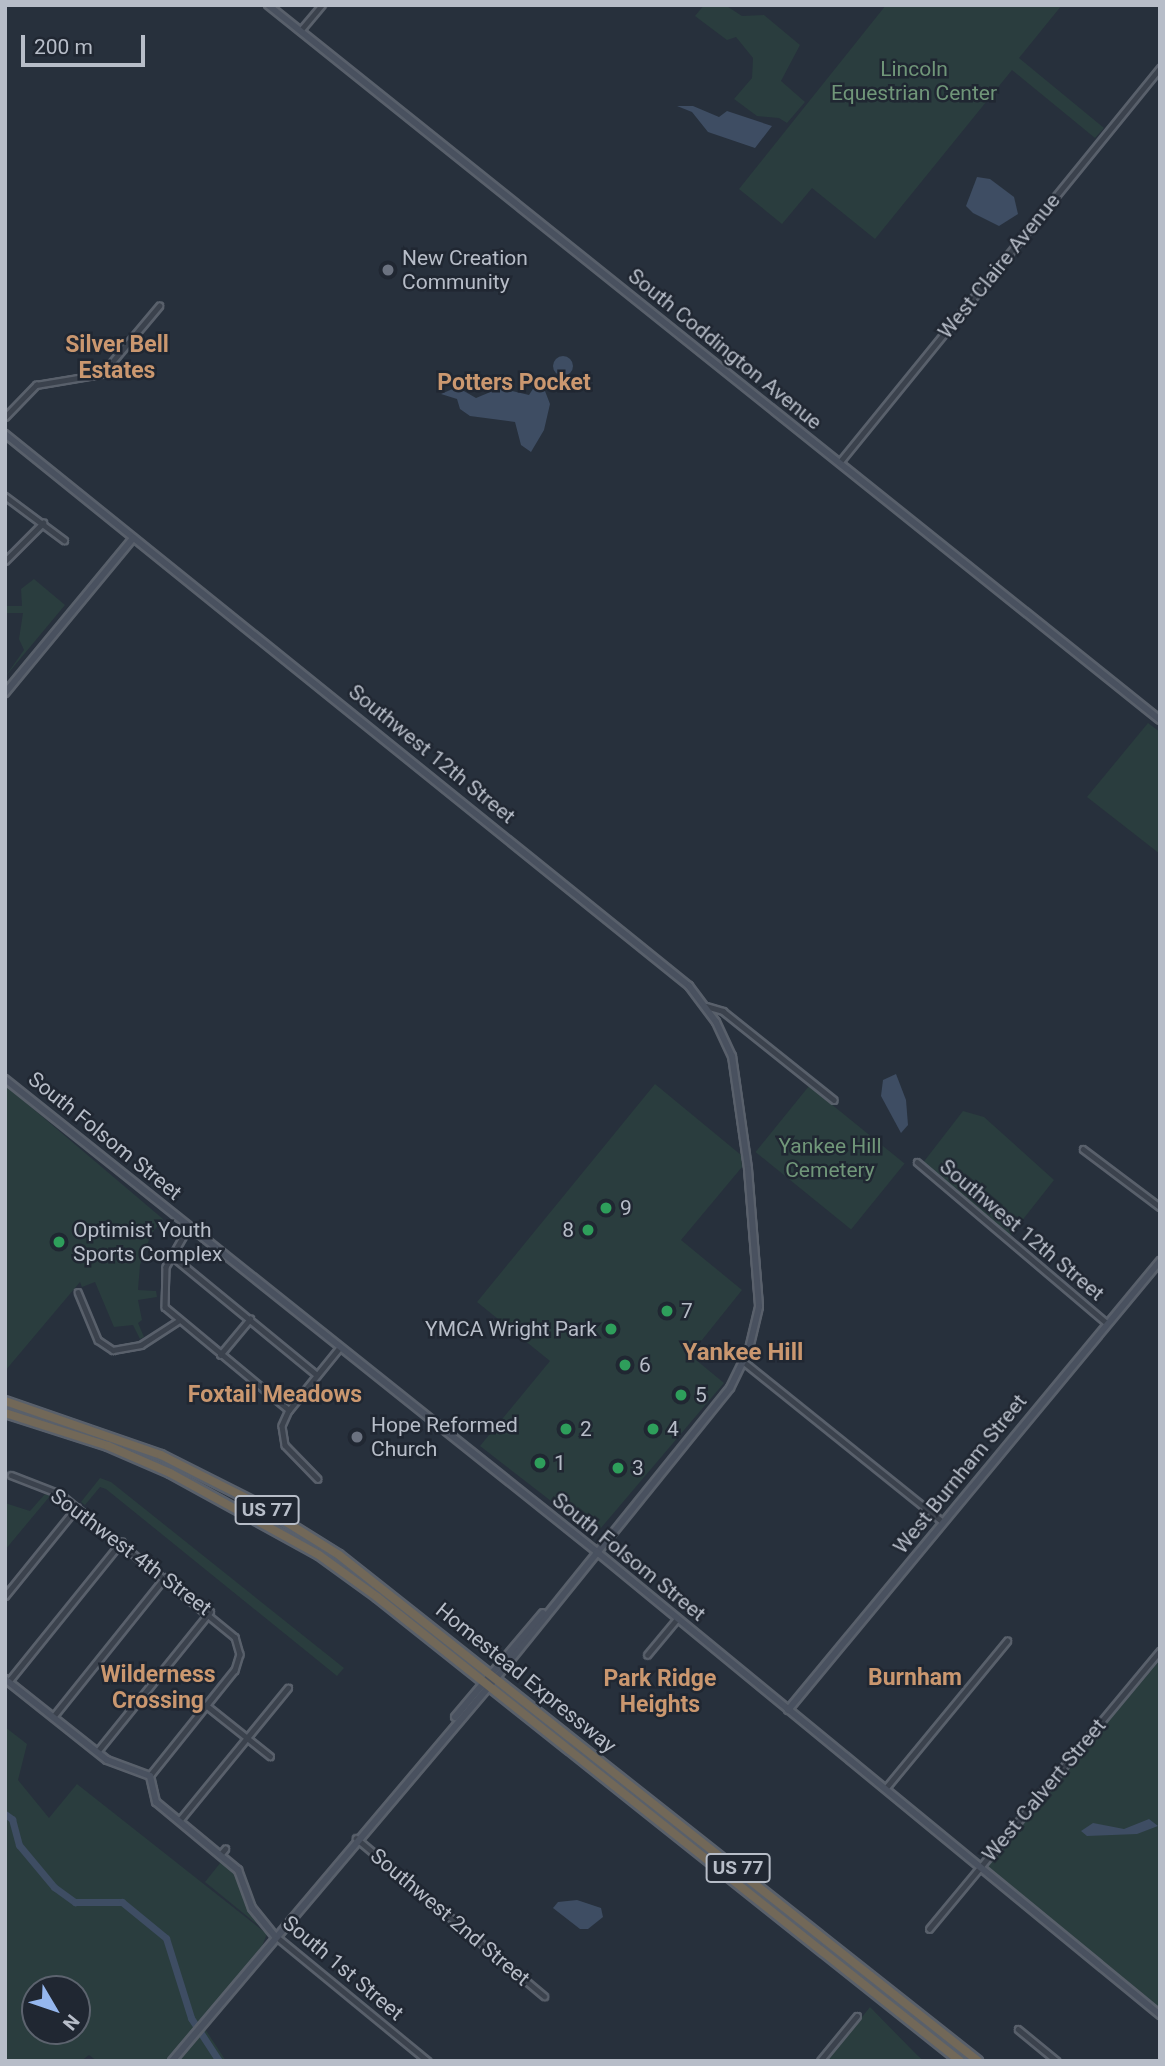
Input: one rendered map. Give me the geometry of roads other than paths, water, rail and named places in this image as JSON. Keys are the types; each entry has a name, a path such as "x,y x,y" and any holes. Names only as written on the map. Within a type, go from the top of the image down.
{"highway":[{"name":"Homestead Expressway","path":"5,1401 126,1441 254,1502 348,1561 978,2061"},
{"name":"Homestead Expressway","path":"5,1413 140,1459 262,1520 349,1576 960,2061"}],"street":[{"name":"South Coddington Avenue","path":"268,5 1160,720"},
{"path":"300,31 322,5"},
{"name":"West Claire Avenue","path":"839,463 1160,68"},
{"path":"5,417 40,383 101,375 159,306"},
{"name":"Southwest 12th Street","path":"5,434 605,916 684,981 706,1006 723,1011 834,1100"},
{"path":"5,496 64,540"},
{"path":"5,561 43,523"},
{"path":"5,694 133,537"},
{"path":"172,2061 274,1935 597,1552 723,1397 744,1362 757,1318 759,1285 741,1100 729,1048 706,1006"},
{"name":"South Folsom Street","path":"5,1079 597,1552 1160,2015"},
{"path":"1083,1149 1160,1207"},
{"name":"Southwest 12th Street","path":"917,1162 1107,1323"},
{"path":"190,1227 171,1255 162,1298 178,1321 289,1410"},
{"path":"171,1255 317,1375"},
{"name":"West Burnham Street","path":"789,1710 1160,1261"},
{"path":"78,1292 98,1340 113,1350 141,1345 178,1321"},
{"path":"220,1355 250,1319"},
{"path":"318,1479 285,1445 282,1426 289,1410 340,1347"},
{"path":"744,1362 943,1522"},
{"name":"Southwest 4th Street","path":"11,1475 60,1494 230,1630 239,1645 235,1670 206,1705"},
{"path":"5,1596 77,1507"},
{"path":"121,1542 7,1680 97,1753 150,1776 206,1705 270,1756"},
{"path":"53,1717 166,1577"},
{"path":"97,1753 210,1612"},
{"path":"647,1655 677,1619"},
{"path":"885,1789 1007,1641"},
{"name":"West Calvert Street","path":"929,1928 1160,1651"},
{"path":"179,1822 288,1688"},
{"name":"South 1st Street","path":"150,1776 156,1802 179,1822 223,1852 238,1870 252,1908 274,1935 428,2061"},
{"name":"Southwest 2nd Street","path":"356,1838 544,1996"},
{"path":"820,2061 857,2016"},
{"path":"1018,2029 1056,2061"}],"water":[{"path":"677,106 693,106 719,117 727,111 772,126 755,148 708,132 692,112"},
{"path":"977,177 990,179 1014,197 1018,214 999,226 973,213 966,206"},
{"path":"563,356 570,359 573,366 570,373 563,376 556,373 553,366 556,359"},
{"path":"540,378 550,404 544,430 531,452 521,445 515,422 470,416 460,409 457,399 441,394 457,387 476,398 500,388 529,395"},
{"path":"896,1074 906,1100 908,1125 901,1133 881,1096 883,1080"},
{"path":"1149,1819 1158,1826 1137,1834 1087,1836 1081,1831 1093,1823 1124,1829"},
{"path":"577,1900 601,1908 603,1917 588,1929 580,1929 553,1908 558,1902"}],"waterway":[{"path":"5,1814 12,1819 19,1845 54,1887 75,1902 122,1902 166,1938 191,2018 219,2061"}],"place":[{"name":"New Creation Community","path":"388,270"},
{"name":"9","path":"606,1208"},
{"name":"8","path":"588,1230"},
{"name":"Optimist Youth Sports Complex","path":"59,1242"},
{"name":"7","path":"667,1311"},
{"name":"YMCA Wright Park","path":"611,1329"},
{"name":"6","path":"625,1365"},
{"name":"5","path":"681,1395"},
{"name":"2","path":"566,1429"},
{"name":"4","path":"653,1429"},
{"name":"Hope Reformed Church","path":"357,1437"},
{"name":"1","path":"540,1463"},
{"name":"3","path":"618,1468"}],"district":[{"name":"Silver Bell Estates","path":"117,358"},
{"name":"Potters Pocket","path":"514,383"},
{"name":"Yankee Hill","path":"743,1353"},
{"name":"Foxtail Meadows","path":"275,1395"},
{"name":"Burnham","path":"915,1678"},
{"name":"Wilderness Crossing","path":"158,1688"},
{"name":"Park Ridge Heights","path":"660,1692"}],"park label":[{"name":"Lincoln Equestrian Center","path":"914,81"},
{"name":"Yankee Hill Cemetery","path":"830,1158"}]}
